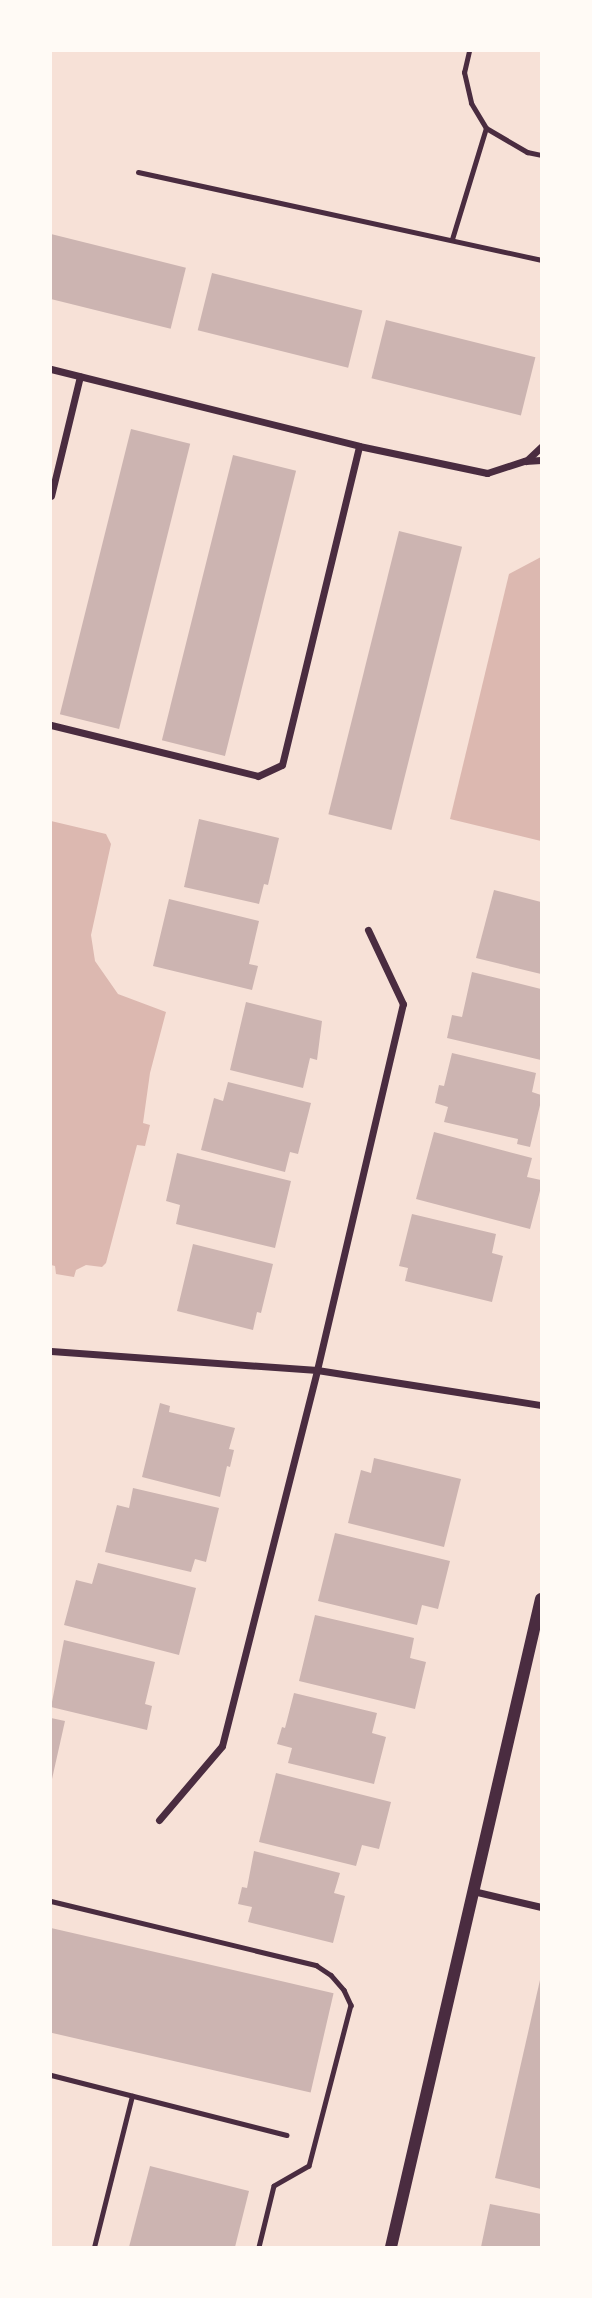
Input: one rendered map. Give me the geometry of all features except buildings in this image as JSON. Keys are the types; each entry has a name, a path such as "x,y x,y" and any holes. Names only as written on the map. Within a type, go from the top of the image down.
{"street":[{"path":"51,369 359,446 487,473 525,461 541,460"},
{"path":"51,496 80,376"},
{"path":"51,724 258,776 282,765 359,446"},
{"path":"525,461 541,447"},
{"path":"159,1820 222,1746 317,1370 402,1004 368,930"},
{"path":"51,1351 317,1370 541,1405"},
{"path":"391,2247 541,1599"},
{"path":"473,1891 541,1907"}],"lane":[{"path":"469,51 464,72 471,103 485,128 527,152 541,155"},
{"path":"452,239 485,128"},
{"path":"138,173 541,260"},
{"path":"51,2075 286,2135"},
{"path":"94,2247 132,2096"}],"path":[{"path":"51,1901 316,1965 331,1975 344,1990 351,2005 309,2166 274,2186 259,2247"}],"shaded area":[{"path":"541,557 541,841 450,819 509,574"},
{"path":"51,821 106,834 111,844 91,935 95,961 118,994 166,1012 150,1073 143,1123 150,1125 145,1146 137,1145 106,1263 102,1267 86,1265 76,1270 74,1277 56,1274 55,1266 51,1265"}]}
